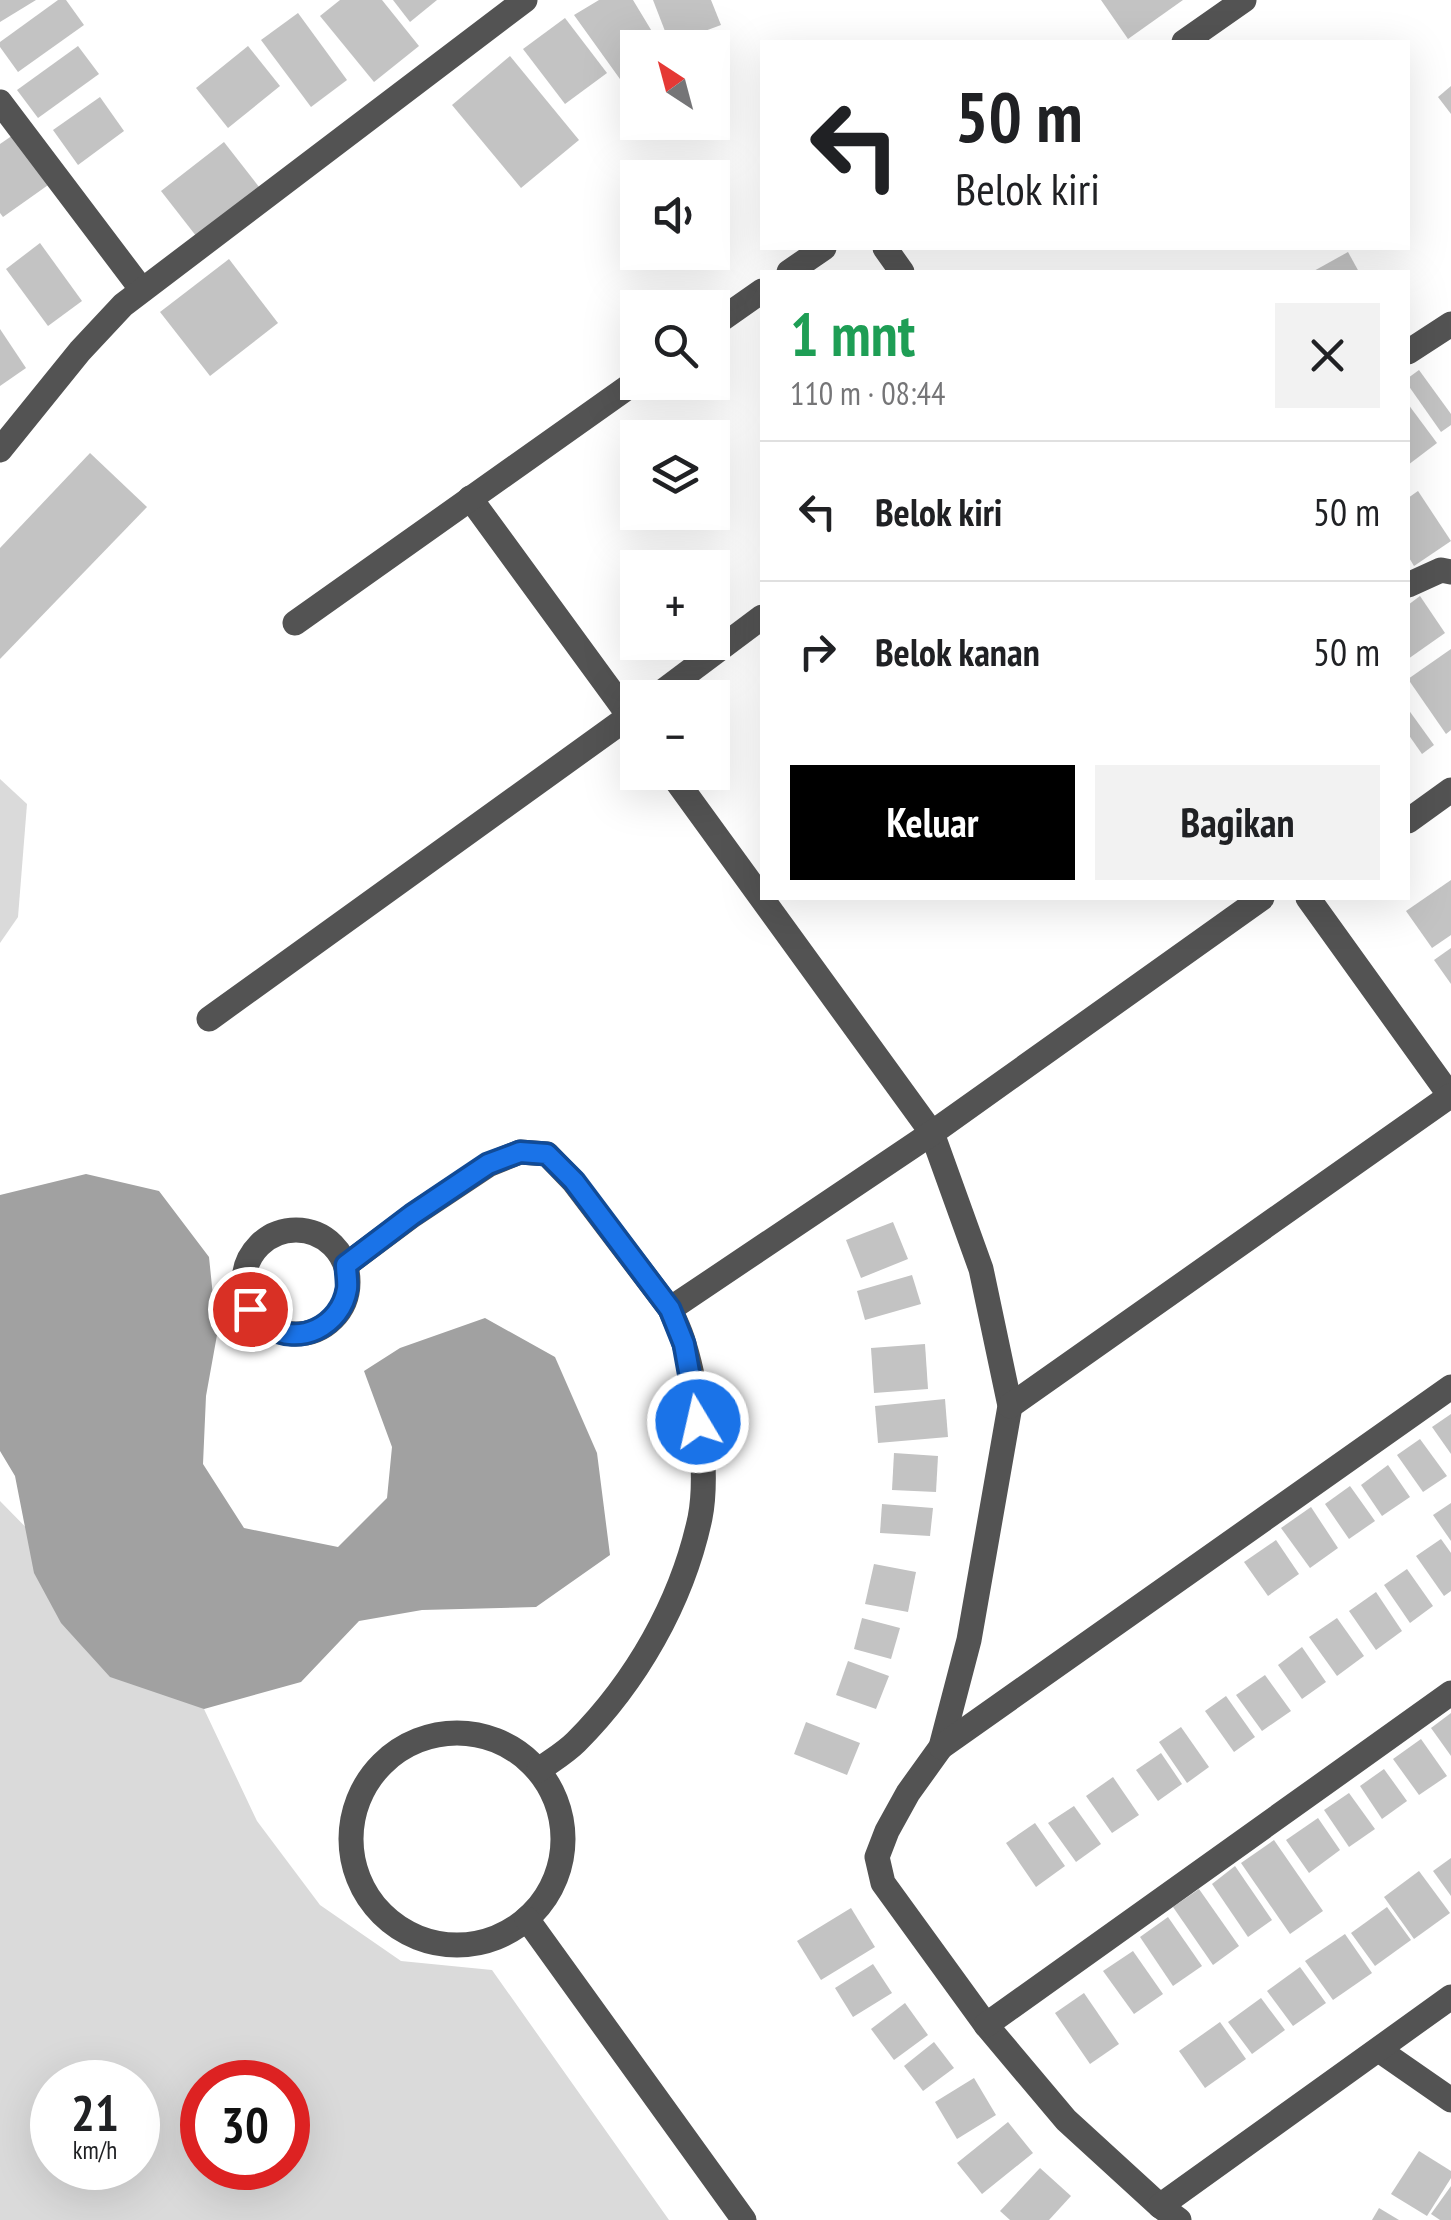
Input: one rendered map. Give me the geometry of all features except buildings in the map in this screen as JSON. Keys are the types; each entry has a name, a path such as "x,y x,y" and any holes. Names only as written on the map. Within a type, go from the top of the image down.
{"street":[{"path":"0,450 122,305 526,0"},
{"path":"1187,40 1244,0"},
{"path":"0,102 142,290"},
{"path":"792,270 821,250"},
{"path":"730,313 760,292"},
{"path":"1410,351 1451,324"},
{"path":"295,622 620,393"},
{"path":"470,498 620,698"},
{"path":"1410,584 1441,570 1451,572"},
{"path":"678,680 760,618"},
{"path":"209,1018 620,729"},
{"path":"685,790 760,880"},
{"path":"1410,820 1451,790"},
{"path":"670,1309 932,1133 1259,900"},
{"path":"1010,1406 1451,1097 1309,900"},
{"path":"780,904 932,1133 981,1269 1010,1406 969,1640 941,1747"},
{"path":"346,1265 488,1164 520,1152 547,1154 574,1181 670,1309 684,1344 702,1468 700,1516 682,1580 654,1640 614,1700 573,1745 539,1770"},
{"path":"295,1230 317,1234 334,1246 346,1265 348,1287 341,1308 327,1325 306,1334 285,1334 265,1326 250,1309 244,1289 246,1266 256,1248 274,1235 295,1230"},
{"path":"1451,1387 941,1747 908,1792 877,1857 883,1883 986,2025 1066,2120 1169,2213 1451,1997"},
{"path":"986,2025 1451,1693"},
{"path":"459,1732 503,1742 539,1770 559,1806 564,1847 552,1886 527,1919 486,1941 441,1945 398,1929 366,1896 350,1854 354,1808 376,1768 414,1741 459,1732"},
{"path":"527,1919 744,2220"},
{"path":"1379,2050 1451,2100"}],"shaded area":[{"path":"0,779 27,804 18,917 0,943"},
{"path":"86,1174 159,1191 209,1257 217,1335 206,1396 203,1464 244,1528 338,1547 387,1498 392,1447 364,1371 400,1348 485,1318 555,1357 597,1453 610,1555 536,1607 422,1610 359,1621 301,1682 204,1709 110,1677 61,1623 34,1573 15,1476 0,1451 0,1195"},
{"path":"0,1501 204,1709 257,1821 320,1905 401,1961 492,1970 669,2220 0,2220"}],"route":[{"path":"250,1309 265,1326 285,1334 306,1334 327,1325 341,1308 348,1287 346,1265 488,1164 520,1152 547,1154 574,1181 670,1309 684,1344 698,1422"}]}
